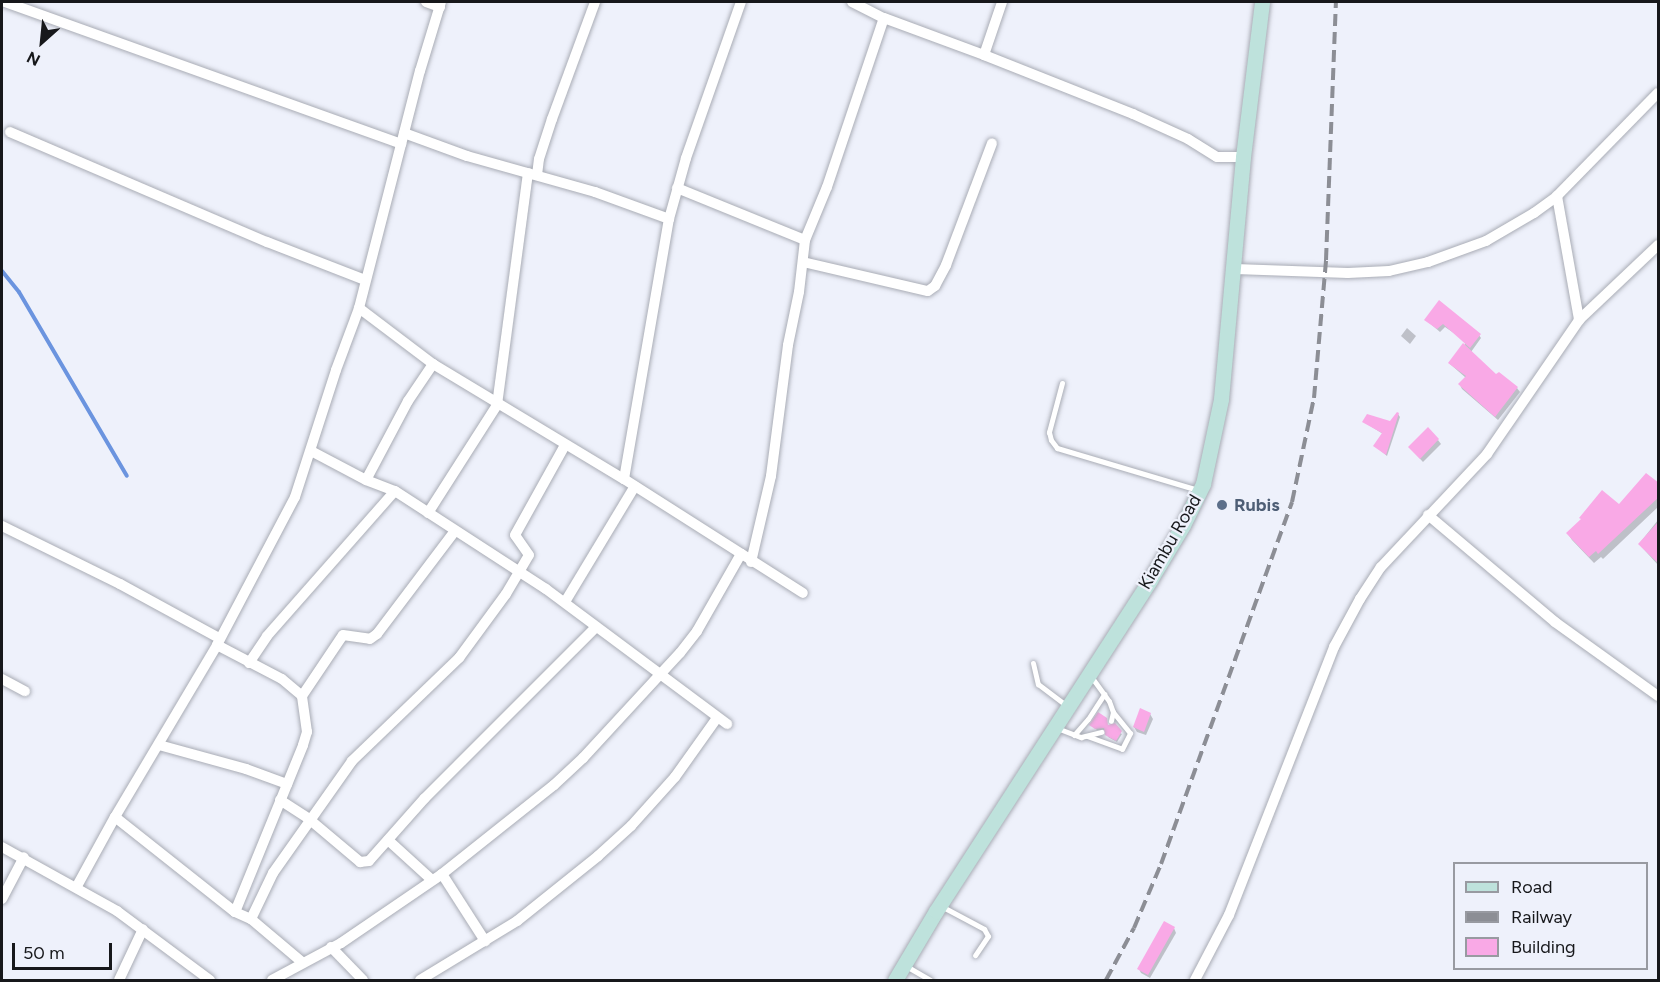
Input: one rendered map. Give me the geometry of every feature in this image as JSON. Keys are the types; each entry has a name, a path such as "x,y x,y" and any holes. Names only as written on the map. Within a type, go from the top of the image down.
{"main road":[{"name":"Kiambu Road","path":"895,981 940,905 1168,551 1200,491 1212,451 1221,399 1235,269 1243,158 1262,2"}],"street":[{"path":"5,2 403,139 595,192 669,219"},
{"path":"77,886 218,642 284,522 311,451 336,370 359,308 441,4 426,2"},
{"path":"428,513 497,405 533,174 595,2"},
{"path":"624,479 669,219 677,188 741,2"},
{"path":"852,2 884,18 1133,114 1188,139 1216,157 1243,158"},
{"path":"984,55 1002,2"},
{"path":"751,562 771,476 805,240 827,187 884,18"},
{"path":"1235,269 1348,273 1411,267 1486,242 1557,196 1659,93"},
{"path":"10,132 267,242 365,280"},
{"path":"803,262 928,291 935,286 946,265 992,143"},
{"path":"677,188 805,240"},
{"path":"1557,196 1579,320"},
{"path":"1195,981 1229,915 1334,648 1359,599 1381,567 1487,454 1579,320 1659,245"},
{"path":"359,308 433,364 497,405 624,479 802,593"},
{"path":"366,480 408,401 433,364"},
{"path":"251,920 273,873 309,819 369,741 459,658 506,594 530,555 514,535 565,445"},
{"path":"311,451 366,480 394,491 565,602 722,722 631,826 544,900 485,941 420,981"},
{"path":"565,602 635,486"},
{"path":"249,663 267,636 394,491"},
{"path":"1428,515 1555,622 1659,696"},
{"path":"2,526 120,584 249,663 282,679 302,696 307,732 235,912"},
{"path":"302,696 343,636 370,639 377,634 455,531"},
{"path":"272,981 331,947 437,877 554,785 583,758 697,631 741,554"},
{"path":"280,800 309,819 360,862 369,861 425,798 596,627"},
{"path":"2,679 25,691"},
{"path":"159,745 246,769 286,784"},
{"path":"115,817 235,912 251,920 303,963"},
{"path":"388,840 437,877 485,941"},
{"path":"2,847 77,886 143,929 210,981"},
{"path":"2,899 24,858"},
{"path":"119,981 143,929"},
{"path":"331,947 363,981"}],"lane":[{"path":"1062,383 1049,432 1057,448 1200,491"},
{"path":"1033,663 1038,684 1068,707"},
{"path":"1056,728 1122,749 1130,734 1089,674"},
{"path":"1074,735 1088,719 1104,694"},
{"path":"1111,720 1113,712"},
{"path":"1087,736 1101,732"},
{"path":"940,905 984,929 988,936 975,955"},
{"path":"904,965 930,981"}],"building":[{"path":"1439,300 1481,334 1470,348 1443,324 1437,329 1424,320"},
{"path":"1463,343 1496,374 1499,372 1518,387 1495,417 1458,384 1466,376 1448,363"},
{"path":"1397,412 1399,413 1386,455 1373,446 1382,433 1362,422 1367,414 1390,421"},
{"path":"1428,427 1439,439 1420,459 1408,447"},
{"path":"1646,473 1659,483 1659,497 1598,554 1596,551 1589,557 1566,533 1581,519 1579,518 1602,490 1619,504"},
{"path":"1659,521 1659,564 1638,544"},
{"path":"1140,708 1151,713 1144,732 1133,727"},
{"path":"1098,712 1107,718 1108,725 1115,723 1122,731 1116,741 1105,735 1104,728 1095,729 1089,725"},
{"path":"1164,921 1175,927 1148,975 1137,969"}],"waterway":[{"path":"2,271 19,292 127,476"}],"railway":[{"path":"1106,980 1134,928 1161,864 1292,502 1314,398 1326,260 1336,2"}],"place":[{"name":"Rubis","path":"1222,505"}]}
